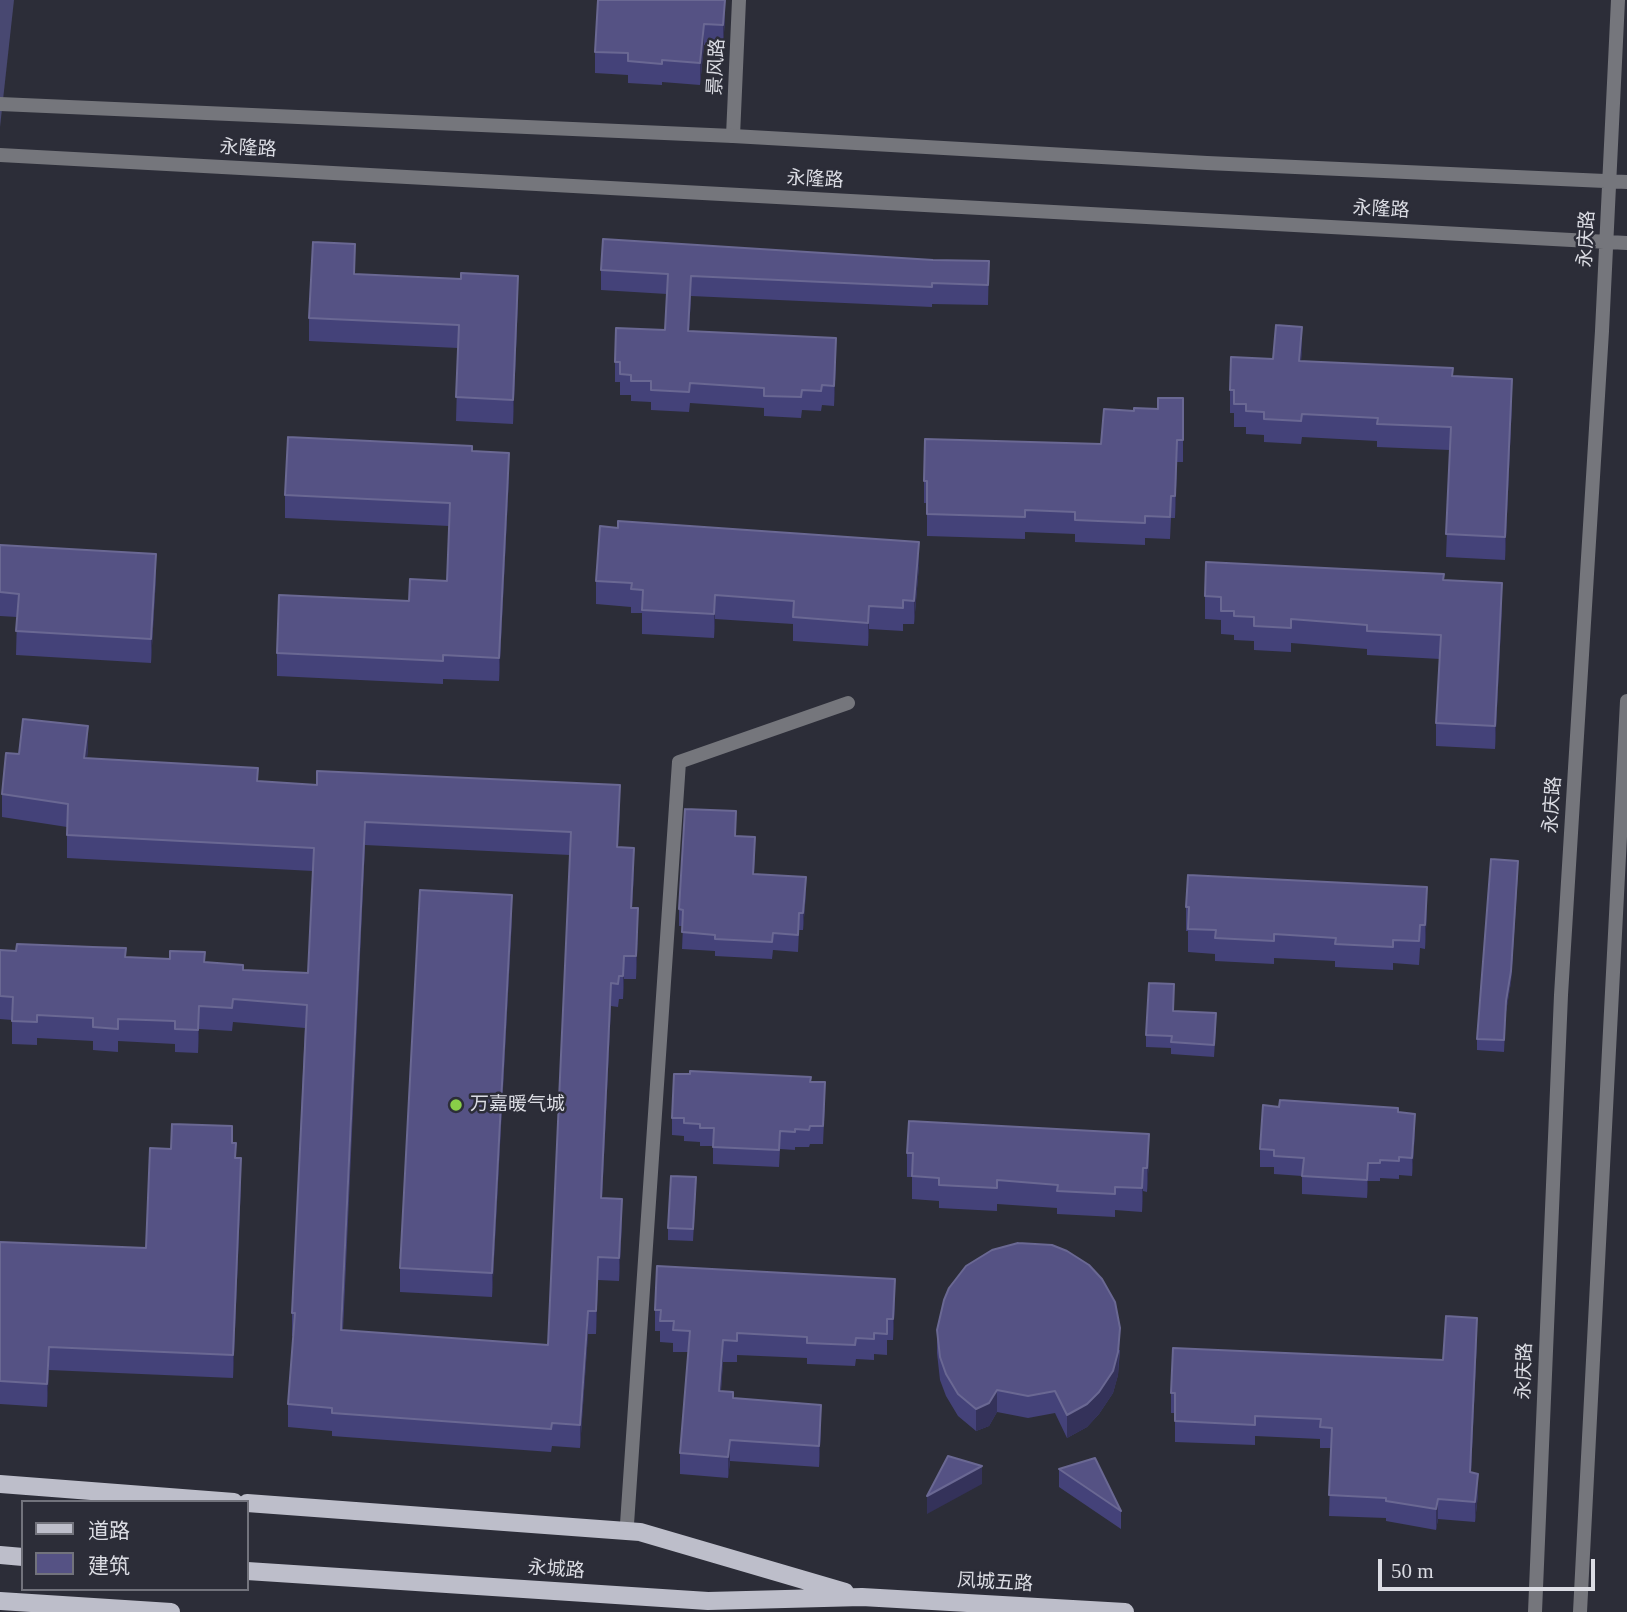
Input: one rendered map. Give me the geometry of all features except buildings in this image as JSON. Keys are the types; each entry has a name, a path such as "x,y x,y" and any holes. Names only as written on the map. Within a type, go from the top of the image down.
{"main road":[{"path":"0,1484 208,1500"},
{"path":"248,1503 640,1532 862,1597"},
{"path":"0,1555 21,1557"},
{"name":"永城路","path":"248,1571 708,1601 862,1597"},
{"name":"凤城五路","path":"862,1597 1125,1612"},
{"path":"0,1601 171,1612"}],"street":[{"name":"景风路","path":"733,136 739,0"},
{"name":"永庆路","path":"1535,1612 1561,995 1618,0"},
{"name":"永隆路","path":"0,104 733,136 1193,162 1627,182"},
{"name":"永隆路","path":"0,155 1627,243"},
{"path":"1580,1612 1627,701"},
{"path":"627,1524 679,762 848,703"}],"shaded area":[{"path":"0,0 14,0 0,127"}],"place":[{"name":"万嘉暖气城","path":"456,1105"}]}
